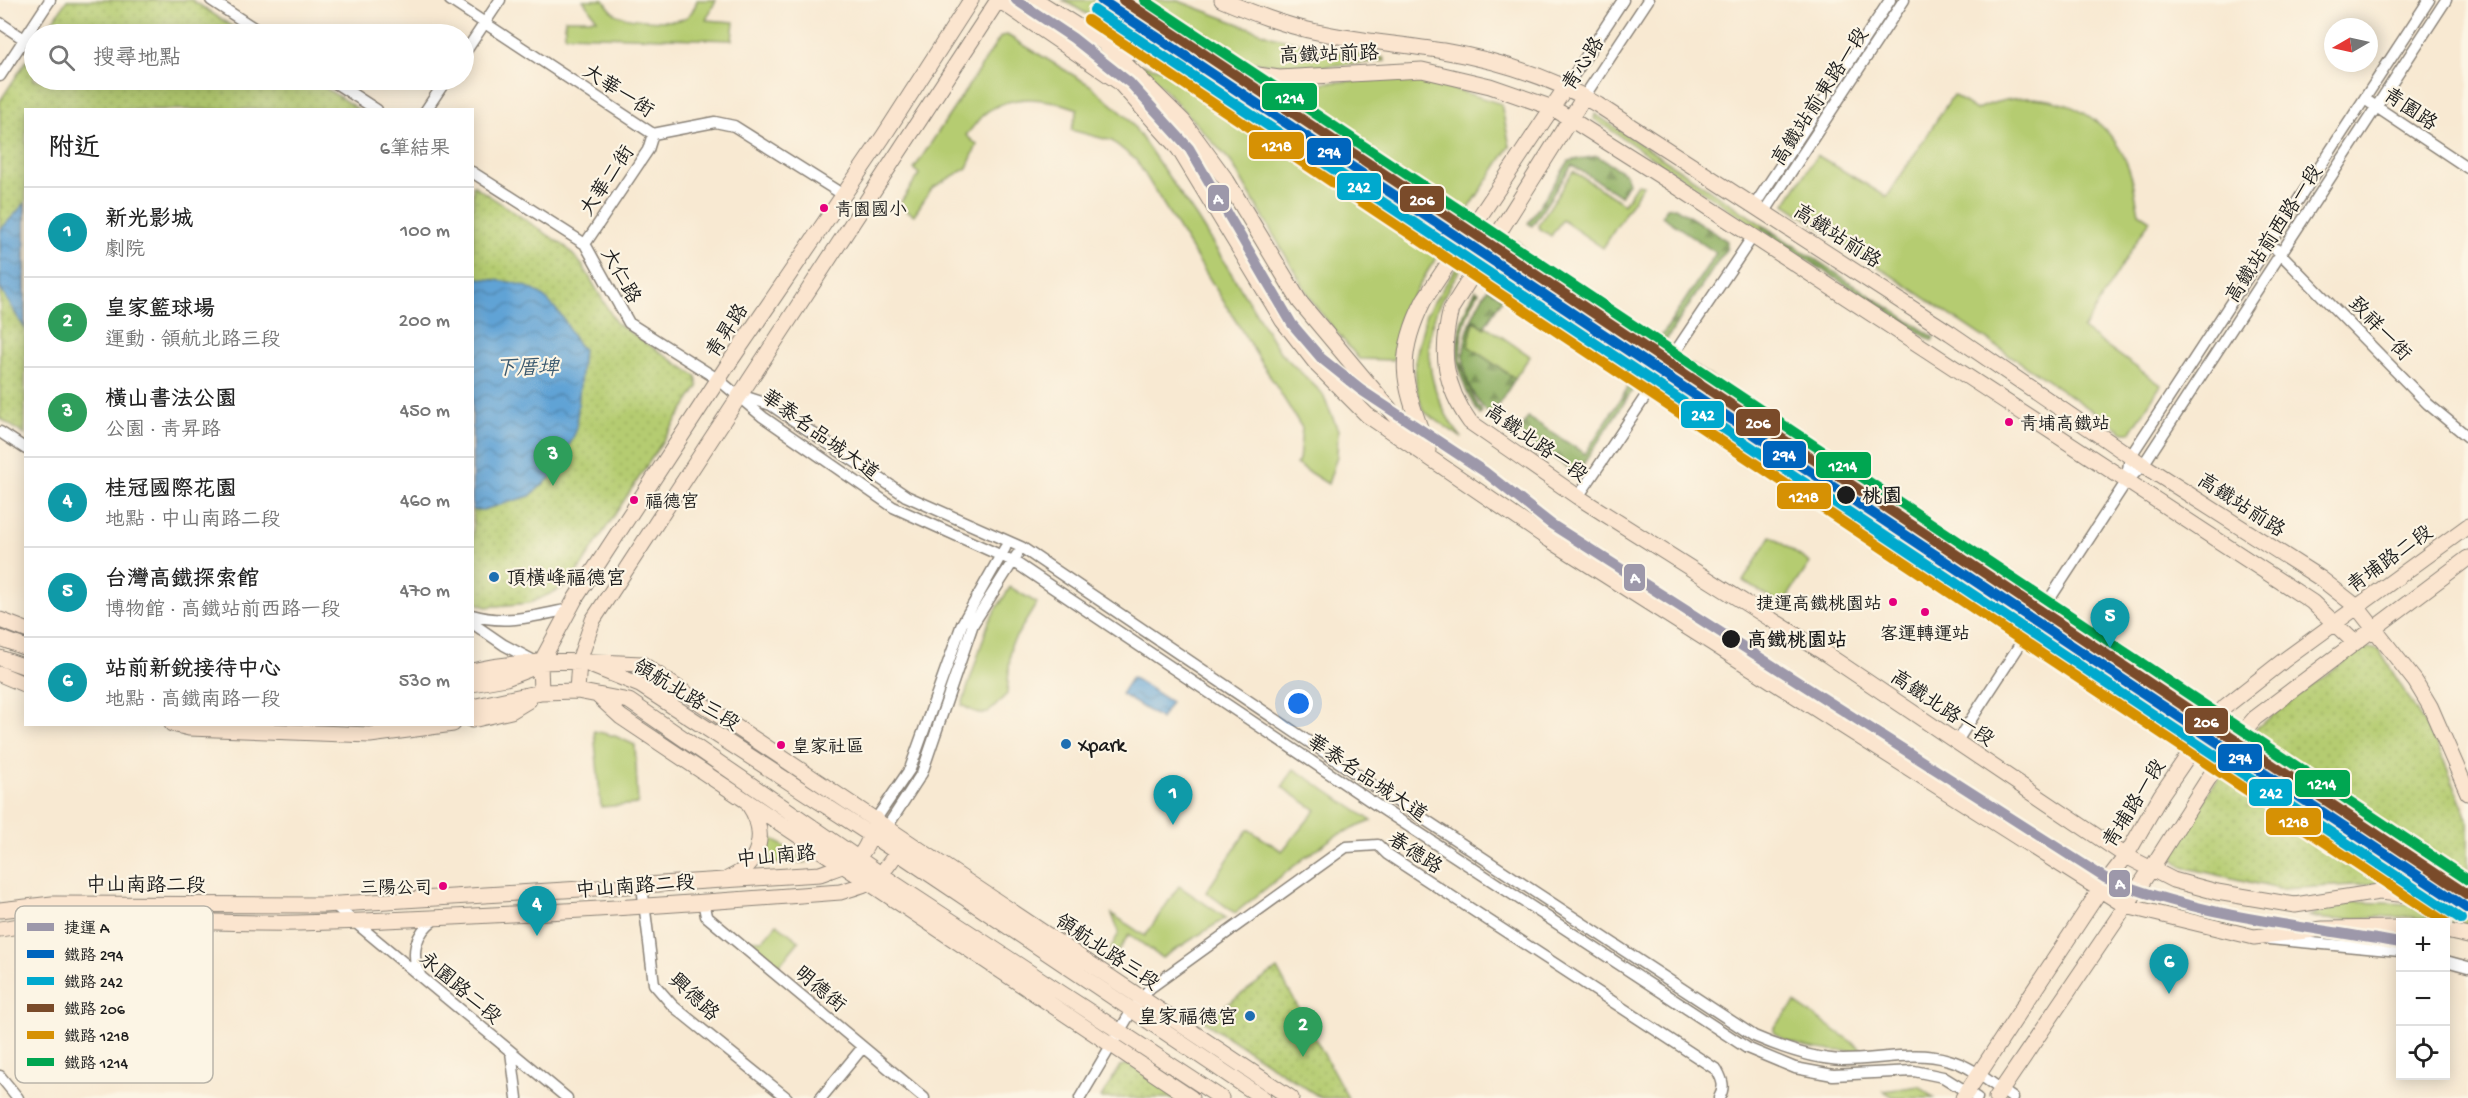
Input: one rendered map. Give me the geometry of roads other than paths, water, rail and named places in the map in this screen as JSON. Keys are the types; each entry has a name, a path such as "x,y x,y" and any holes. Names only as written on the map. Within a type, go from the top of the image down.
{"street":[{"path":"34,24 50,0"},
{"path":"211,0 248,24"},
{"name":"大華一街","path":"450,0 653,134 715,122 734,126 842,194"},
{"path":"474,38 500,0"},
{"name":"青昇路","path":"540,664 569,609 842,194 883,137 971,0"},
{"path":"577,691 579,660 593,620 998,0 1119,82 1179,149 1283,321 1318,366 1366,415 1550,540 2126,906 2254,938 2396,951"},
{"path":"1036,0 1104,43 1183,121 1208,151 1299,302 1431,458"},
{"name":"高鐵站前路","path":"1222,0 1283,24 1369,42 1445,51 1504,66 1566,87 1584,97 1950,333 2136,461 2320,578 2357,607 2415,681 2430,706 2468,793"},
{"name":"青心路","path":"1571,119 1648,0"},
{"name":"高鐵站前東路一段","path":"1759,210 1890,0"},
{"name":"高鐵站前東路一段","path":"1759,210 1904,0"},
{"name":"高鐵站前西路一段","path":"1957,741 2126,482 2136,461 2270,243 2429,0"},
{"name":"高鐵站前西路一段","path":"2136,461 2281,254 2446,0"},
{"name":"青心路","path":"1553,108 1621,1"},
{"path":"0,23 24,39 0,76"},
{"name":"高鐵站前路","path":"1104,43 1164,61 1279,78 1422,70 1490,86 1553,108"},
{"path":"347,90 374,108"},
{"path":"427,108 439,90"},
{"name":"青園路","path":"2364,99 2468,168"},
{"path":"1431,458 1405,383 1405,353 1413,323 1424,300 1553,108 1753,236 2312,602 2355,642"},
{"name":"高鐵北路一段","path":"1571,119 1451,309 1444,335 1443,358 1448,383 1459,407 1470,422 1578,497 1826,654 2126,856 2168,878 2217,892 2295,905 2379,892 2468,901"},
{"name":"大華二街","path":"585,244 648,150 653,134"},
{"name":"大仁路","path":"474,173 585,244 629,323 740,395"},
{"path":"1578,497 1753,236"},
{"name":"致祥一街","path":"2270,243 2428,404 2468,437"},
{"name":"華泰名品城大道","path":"740,395 771,405 906,496 1010,540 1389,796 1754,1036 1808,1055 1842,1060 1919,1055 1949,1060 1978,1075 2003,1095"},
{"name":"華泰名品城大道","path":"740,395 763,417 893,507 1002,554 1381,808 1747,1048 1795,1068 1833,1075 1914,1071 1943,1077 1970,1096"},
{"path":"0,432 24,448"},
{"name":"青埔路二段","path":"2334,623 2468,526"},
{"path":"882,823 910,768 962,624 1010,540"},
{"path":"858,859 871,836 922,774 973,624 1021,547"},
{"path":"2003,1095 2226,751 2255,718 2468,558"},
{"path":"474,616 490,620 509,620 569,609"},
{"path":"0,620 24,629"},
{"name":"青埔路一段","path":"1970,1096 1978,1075 2100,890 2126,856 2161,795 2211,722 2226,705 2334,623"},
{"path":"474,624 504,645 540,664"},
{"path":"0,638 24,647"},
{"path":"0,658 24,666"},
{"path":"474,670 500,664 540,664 579,660"},
{"name":"領航北路三段","path":"579,660 642,664 1291,1098"},
{"name":"領航北路三段","path":"579,660 640,685 897,852 1131,1012 1263,1098"},
{"path":"474,684 506,678 540,664"},
{"path":"474,720 512,711 542,692 540,664"},
{"path":"0,674 24,684"},
{"name":"領航北路三段","path":"474,707 542,692 577,691 629,701 858,859 1221,1098"},
{"path":"597,695 621,717 867,884 1191,1098"},
{"path":"198,726 287,733 370,735 438,726"},
{"path":"724,881 750,865 759,849 760,831 756,815 748,803"},
{"path":"882,823 897,852"},
{"name":"春德路","path":"1080,1098 1131,1012 1150,988 1346,847 1378,845 1387,854 1717,1070 1723,1081 1723,1092 1719,1098"},
{"name":"中山南路二段","path":"213,922 277,923 436,918 840,892 867,884 882,875 897,852"},
{"name":"中山南路","path":"724,881 820,874 858,859"},
{"name":"中山南路二段","path":"35,906 52,904 333,904 724,881"},
{"name":"興德路","path":"642,886 654,984 674,1006 787,1098"},
{"name":"明德街","path":"703,901 706,916 924,1098"},
{"name":"永園路二段","path":"333,904 567,1098"},
{"name":"中山南路二段","path":"0,910 15,908"},
{"path":"422,978 414,962 415,947 426,925 436,918"},
{"name":"中山南路二段","path":"0,929 15,927"},
{"path":"2254,938 2323,929 2396,928"},
{"path":"2450,932 2468,936"},
{"path":"2450,962 2468,967"},
{"path":"820,1098 863,1047"},
{"path":"511,1052 517,1098"},
{"path":"0,1076 18,1098"}],"water":[{"path":"24,204 24,327 0,288 0,230"},
{"name":"下厝埤","path":"474,277 513,283 543,296 563,318 576,342 583,349 576,431 557,472 530,496 483,510 474,510"},
{"path":"1132,677 1171,702 1161,719 1121,694"}],"metro line":[{"name":"A","path":"1016,0 1073,38 1130,83 1189,148 1292,324 1321,358 1361,390 1485,472 1551,524 2105,878 2177,902 2214,911 2396,942"}],"rail line":[{"name":"294","path":"1101,0 2468,909"},
{"name":"206","path":"1123,0 2468,895"},
{"name":"1214","path":"1144,0 2468,880"},
{"name":"242","path":"1094,10 2461,919"},
{"name":"1218","path":"1088,20 2439,918"}],"place":[{"name":"青園國小","path":"824,208"},
{"name":"青埔高鐵站","path":"2009,422"},
{"name":"橫山書法公園","path":"553,486"},
{"name":"桃園","path":"1846,495"},
{"name":"福德宮","path":"634,500"},
{"name":"頂橫峰福德宮","path":"494,577"},
{"name":"捷運高鐵桃園站","path":"1893,602"},
{"name":"客運轉運站","path":"1925,612"},
{"name":"高鐵桃園站","path":"1731,639"},
{"name":"台灣高鐵探索館","path":"2110,648"},
{"name":"Xpark","path":"1066,744"},
{"name":"皇家社區","path":"781,745"},
{"name":"新光影城","path":"1173,825"},
{"name":"三陽公司","path":"443,886"},
{"name":"桂冠國際花園","path":"537,936"},
{"name":"站前新銳接待中心","path":"2169,994"},
{"name":"皇家福德宮","path":"1250,1016"},
{"name":"皇家籃球場","path":"1303,1057"}]}
